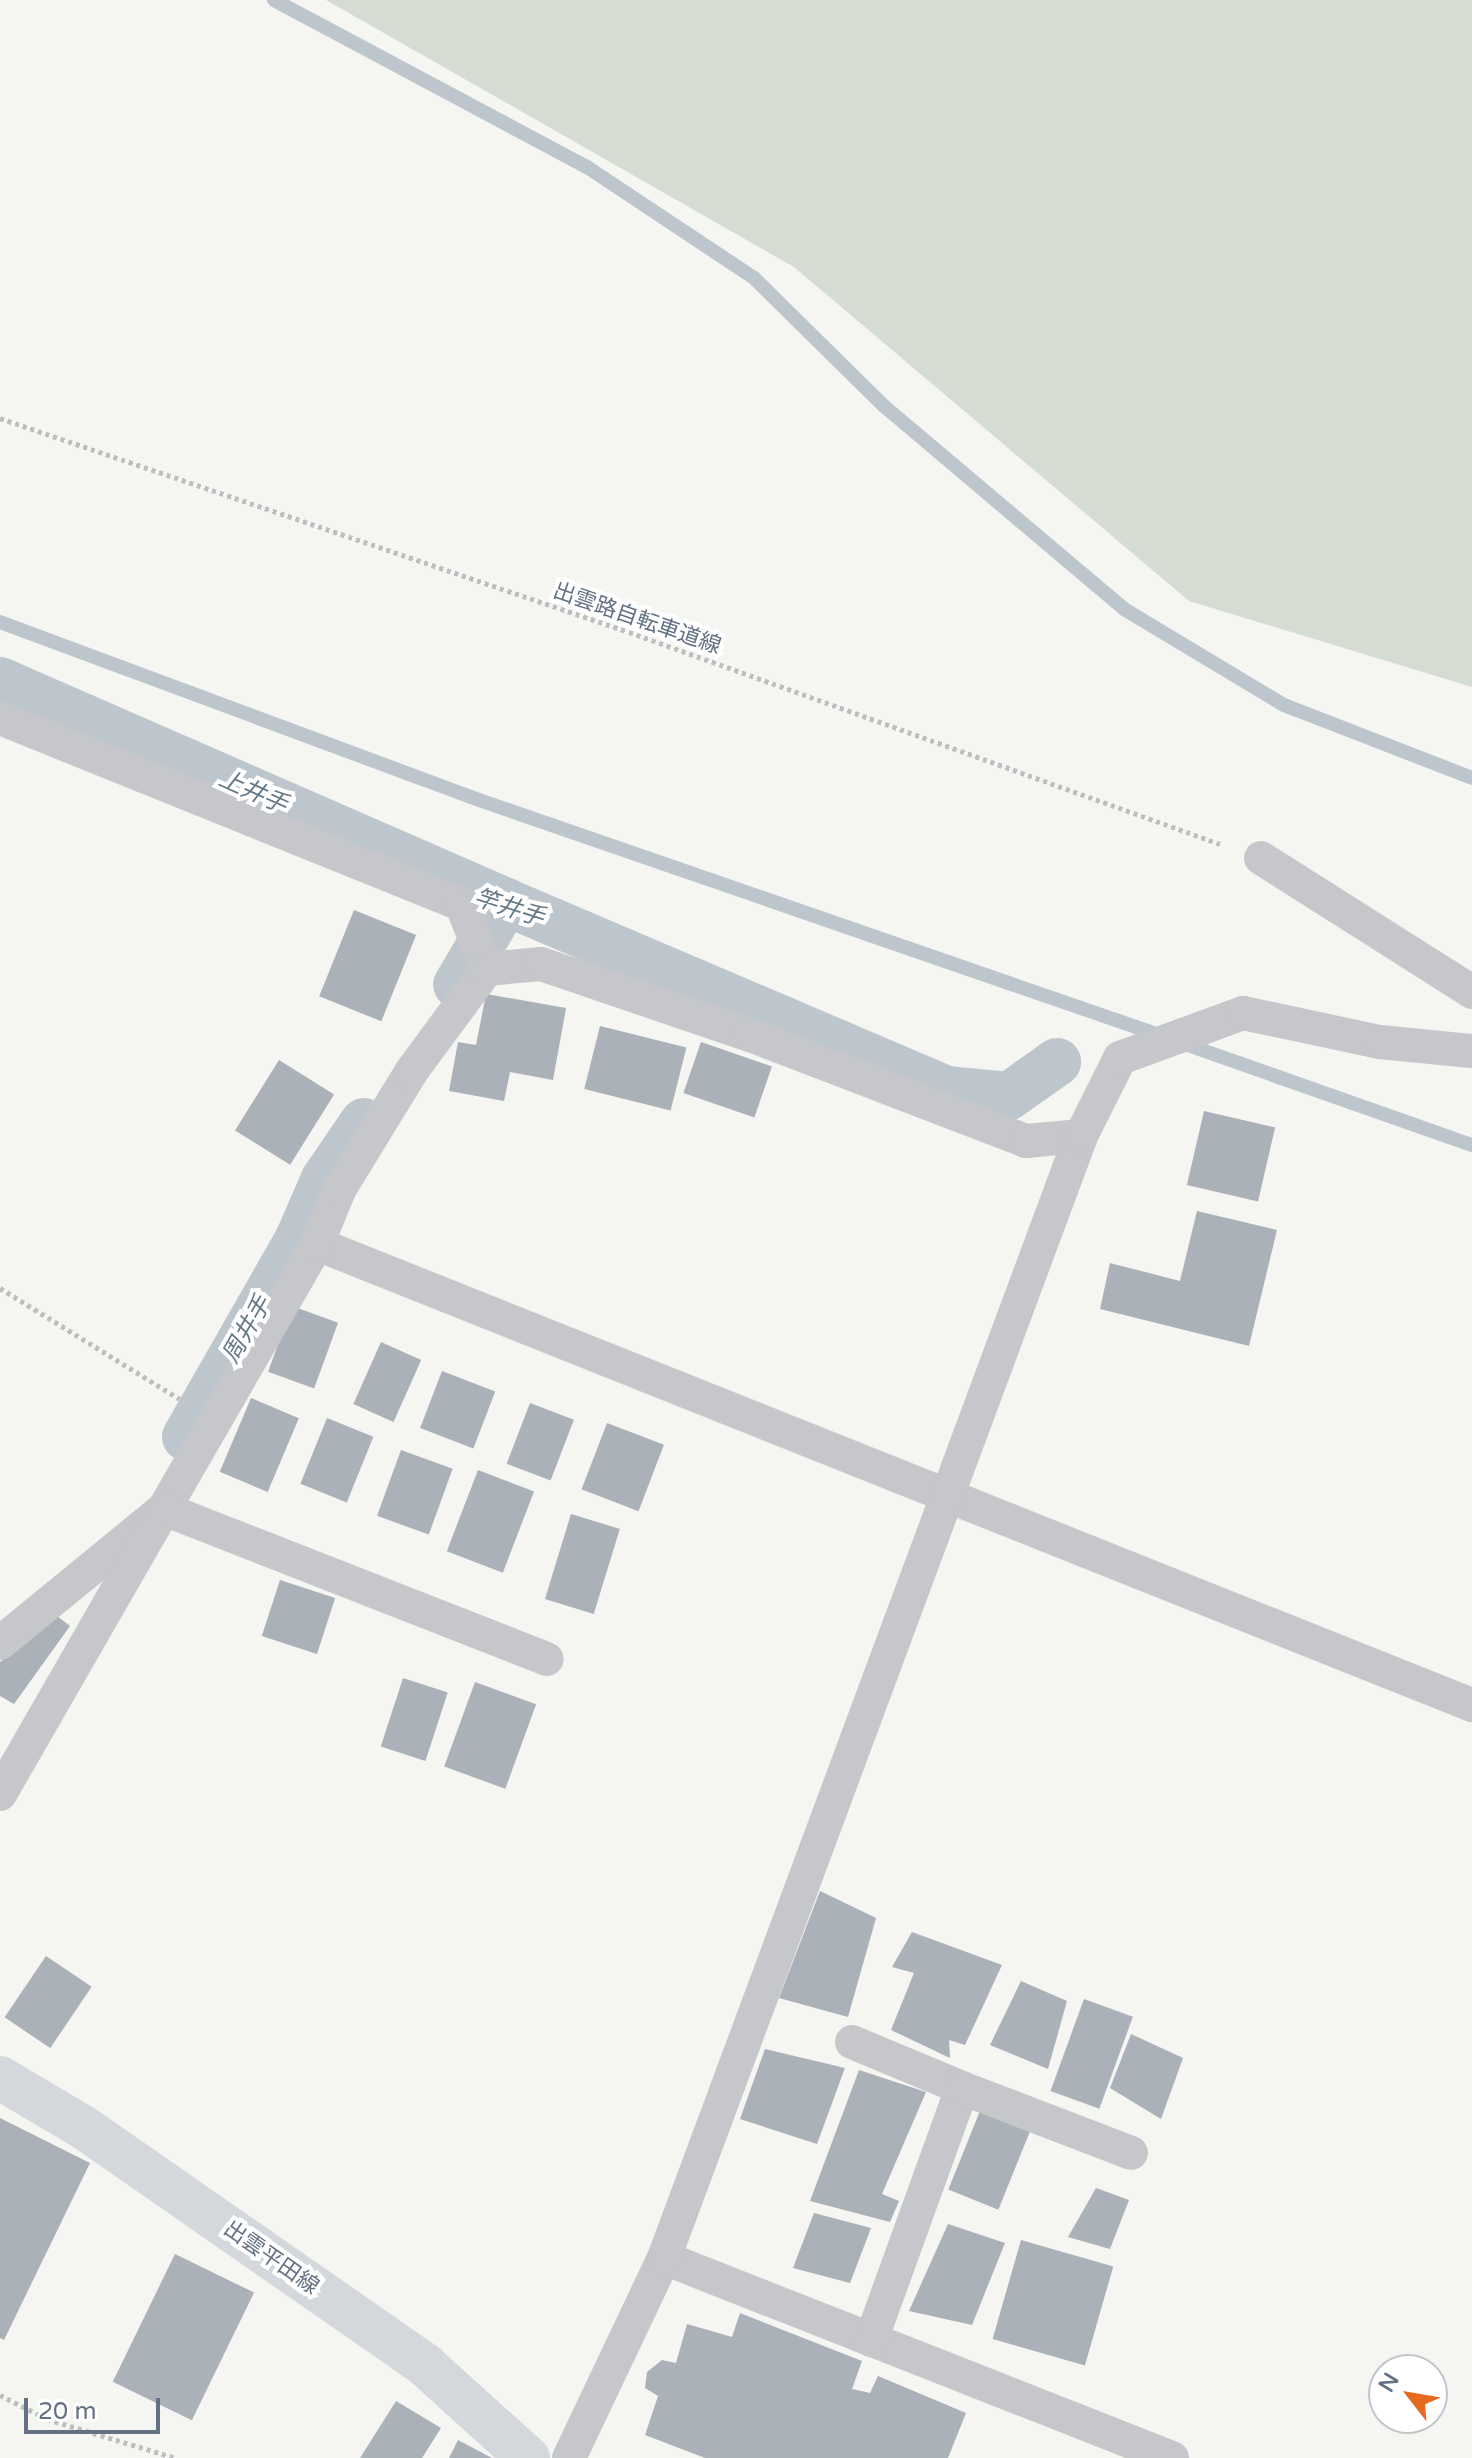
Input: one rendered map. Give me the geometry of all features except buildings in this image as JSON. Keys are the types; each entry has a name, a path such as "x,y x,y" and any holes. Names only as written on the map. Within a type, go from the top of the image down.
{"main road":[{"name":"出雲平田線","path":"0,2078 83,2127 425,2365 528,2458"}],"street":[{"path":"0,718 462,905 487,969"},
{"path":"1261,858 1472,992"},
{"path":"0,1794 317,1244 340,1188 411,1072 487,969 541,964 750,1035 1026,1141 1081,1136"},
{"path":"569,2458 664,2258 1081,1136 1120,1058 1243,1013 1380,1042 1472,1051"},
{"path":"317,1244 1472,1705"},
{"path":"0,1643 164,1509"},
{"path":"164,1509 547,1659"},
{"path":"852,2042 1131,2153"},
{"path":"871,2340 962,2088"},
{"path":"664,2258 1172,2458"}],"path":[{"name":"出雲路自転車道線","path":"0,418 629,632 1261,858"},
{"path":"0,1288 215,1421"},
{"path":"0,2395 47,2419 176,2458"}],"shaded area":[{"path":"326,0 1472,0 1472,687 1189,601 794,267"}],"waterway":[{"path":"274,0 587,167 754,278 884,406 1124,609 1284,705 1472,778"},
{"path":"0,622 479,800 1162,1036"},
{"name":"上井手","path":"0,681 506,902 457,985"},
{"name":"竿井手","path":"479,899 500,907 506,902 946,1090 1009,1096 1057,1062"},
{"path":"1182,1043 1472,1145"},
{"name":"周井手","path":"186,1437 298,1241 325,1179 364,1122"}]}
